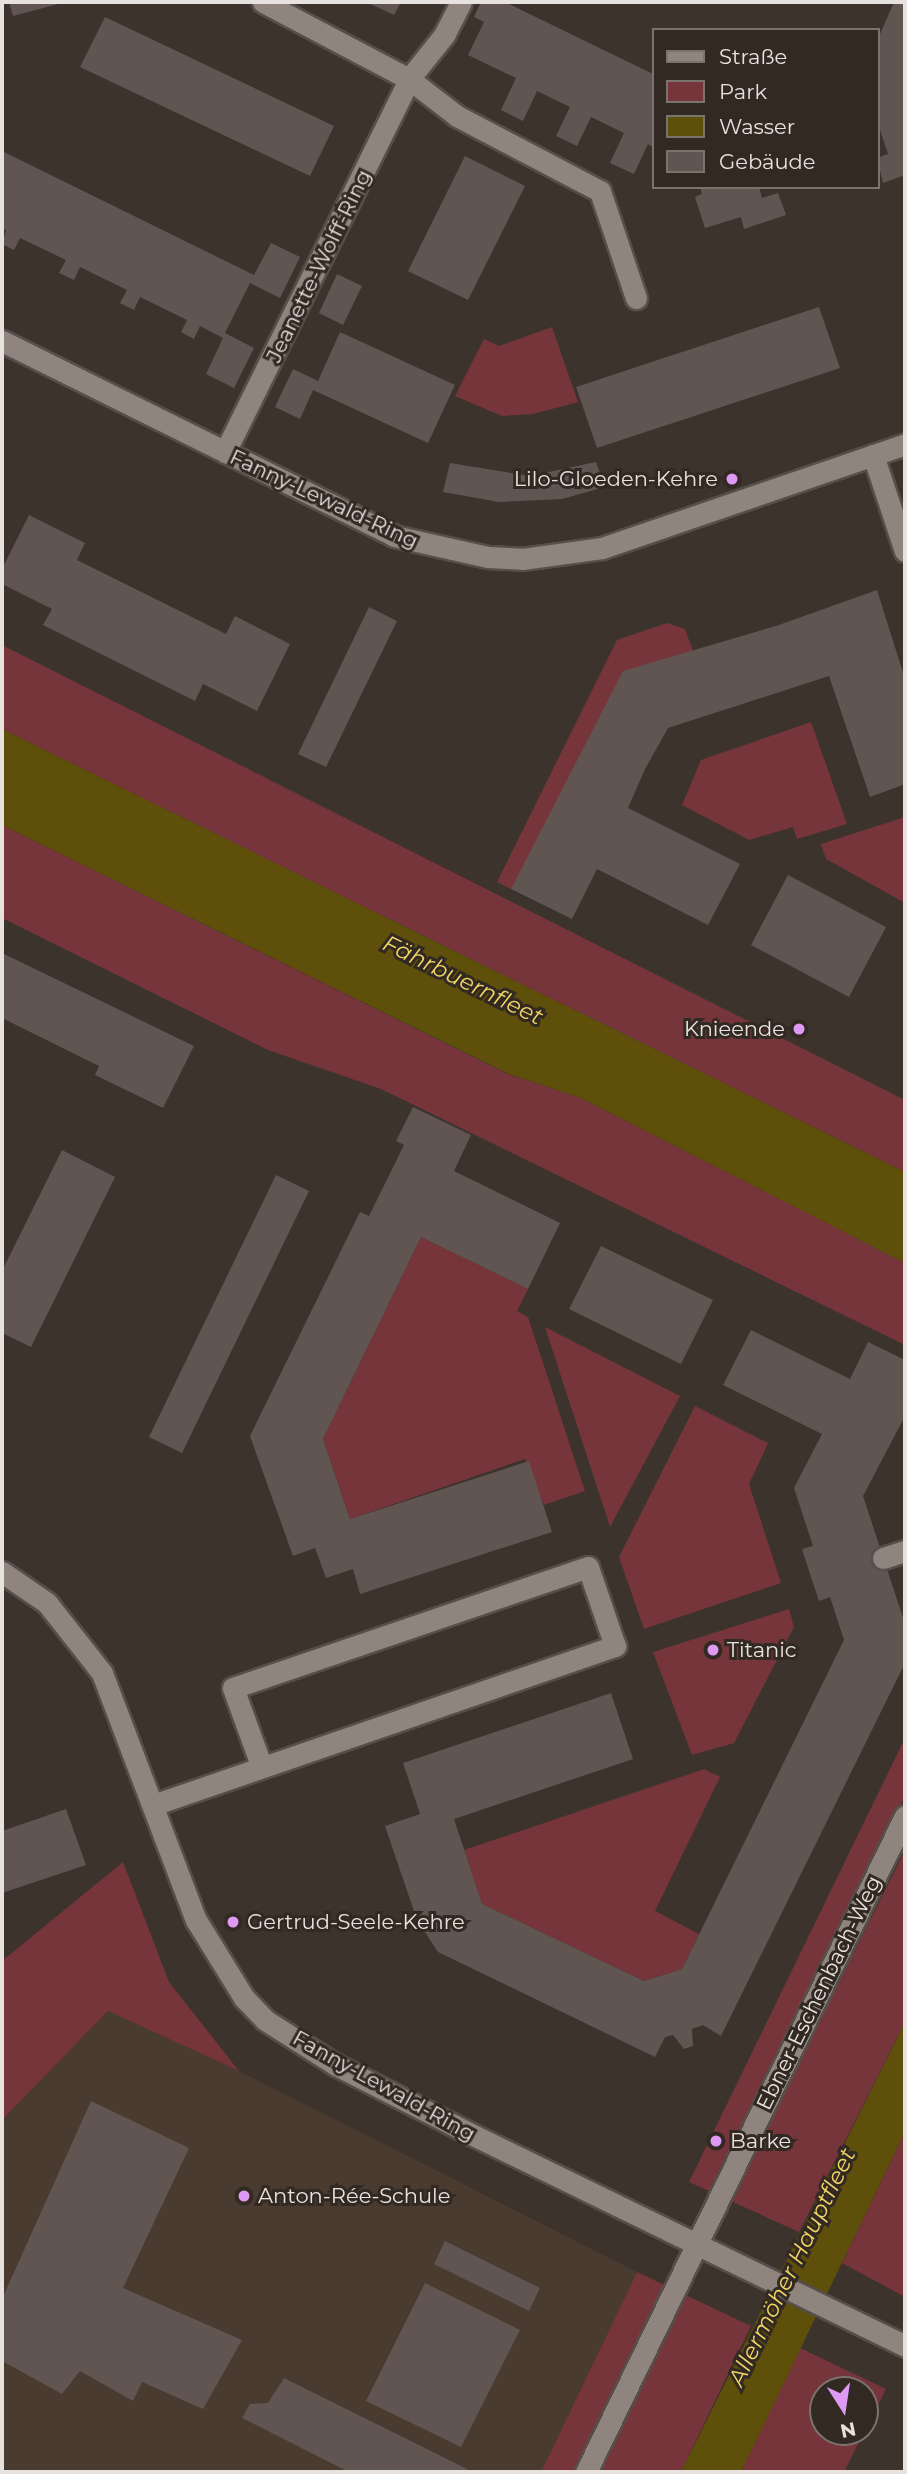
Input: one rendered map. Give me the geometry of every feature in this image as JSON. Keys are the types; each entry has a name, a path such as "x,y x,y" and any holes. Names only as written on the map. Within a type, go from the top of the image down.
{"street":[{"path":"264,2 409,79 457,116 600,191 636,298"},
{"name":"Jeanette-Wolff-Ring","path":"225,452 409,79 445,34 461,2"},
{"name":"Fanny-Lewald-Ring","path":"2,341 394,536 459,554 522,559 573,554 630,540 905,444"},
{"path":"873,455 905,547"},
{"path":"883,1558 905,1550"},
{"path":"153,1805 261,1765 615,1646 588,1567 233,1688 261,1765"},
{"name":"Fanny-Lewald-Ring","path":"2,1572 47,1604 90,1654 115,1700 171,1860 211,1949 265,2020 336,2065 905,2346"},
{"name":"Ebner-Eschenbach-Weg","path":"586,2472 905,1816"}],"shaded area":[{"name":"Anton-Rée-Schule","path":"108,2011 239,2071 637,2272 541,2472 2,2472 2,2120"}],"green space":[{"path":"552,327 578,402 533,414 502,416 455,396 484,339 499,346"},
{"path":"667,623 685,629 693,651 511,889 497,882 617,640"},
{"path":"2,645 905,1100 905,1172 2,729"},
{"path":"811,722 847,824 797,839 793,827 749,840 682,805 701,760"},
{"path":"905,817 905,903 826,859 821,844"},
{"path":"2,825 508,1074 581,1098 905,1263 905,1345 381,1089 268,1050 2,918"},
{"path":"421,1237 528,1289 517,1311 528,1317 585,1491 544,1505 525,1459 350,1519 323,1439"},
{"path":"545,1327 680,1396 610,1527"},
{"path":"695,1406 768,1443 749,1484 781,1583 644,1629 619,1557"},
{"path":"789,1609 794,1627 734,1743 692,1755 653,1652"},
{"path":"905,1738 905,1796 710,2188 732,2199 905,1850 905,2022 799,2232 689,2182"},
{"path":"704,1769 720,1777 655,1911 699,1934 682,1969 644,1981 482,1904 464,1850"},
{"path":"123,1862 169,1982 239,2071 108,2011 2,2120 2,1961"},
{"path":"905,2132 905,2297 842,2263"},
{"path":"637,2272 751,2326 681,2472 541,2472"},
{"path":"800,2348 859,2376 809,2376 809,2446 857,2446 844,2472 741,2472"},
{"path":"879,2386 886,2389 879,2403"}],"water":[{"name":"Fährbuernfleet","path":"2,729 905,1172 905,1263 581,1098 509,1074 2,825"},
{"name":"Allermöher Hauptfleet","path":"905,2022 905,2132 741,2472 681,2472"}],"building":[{"path":"9,2 62,2 62,3 13,16"},
{"path":"366,2 401,2 394,15"},
{"path":"481,2 505,2 652,74 652,146 648,144 634,174 610,163 624,133 591,117 577,146 556,136 570,107 537,91 523,121 501,110 516,78 468,55 484,22 474,17"},
{"path":"894,2 905,2 905,175 883,183 879,157 888,154 879,127 879,36"},
{"path":"105,17 334,126 310,176 80,67"},
{"path":"2,151 254,275 271,243 300,257 280,298 250,283 225,333 254,348 234,388 206,374 223,338 200,326 194,339 181,332 187,320 140,297 134,310 120,303 127,290 80,267 74,280 59,273 66,260 20,238 14,250 2,244 6,230 2,228"},
{"path":"465,156 525,186 468,300 408,271"},
{"path":"701,189 760,189 762,198 778,193 786,215 744,229 741,217 705,228 695,197 702,194"},
{"path":"337,274 362,286 343,325 319,313"},
{"path":"819,307 840,368 597,448 576,387"},
{"path":"340,332 455,385 428,443 313,390 300,419 275,407 293,369 318,381"},
{"path":"596,462 605,487 562,499 499,502 443,492 450,463 530,476"},
{"path":"29,515 85,543 77,560 226,634 235,616 290,644 257,711 203,684 195,701 43,625 52,609 2,584 2,569"},
{"path":"877,590 905,679 905,784 870,797 829,676 668,728 645,769 628,808 740,864 708,925 597,869 572,919 511,889 623,671 776,626"},
{"path":"369,607 397,621 326,767 298,754"},
{"path":"788,875 886,927 849,997 751,945"},
{"path":"2,953 194,1046 163,1108 95,1075 99,1066 2,1018"},
{"path":"413,1107 471,1135 454,1171 560,1223 528,1289 421,1237 323,1439 350,1519 529,1461 552,1532 360,1594 353,1569 326,1578 315,1548 293,1556 250,1436 360,1212 369,1216 404,1145 396,1141"},
{"path":"62,1150 115,1177 31,1347 2,1333 2,1271"},
{"path":"276,1175 309,1191 182,1453 149,1437"},
{"path":"601,1246 713,1300 681,1364 569,1309"},
{"path":"751,1330 850,1379 868,1342 905,1360 905,1416 863,1496 905,1624 905,1663 721,2036 703,2025 692,2029 693,2046 684,2049 673,2035 665,2037 655,2057 438,1952 417,1920 385,1826 420,1814 403,1763 611,1693 633,1759 454,1819 482,1904 644,1981 682,1969 844,1640 830,1597 819,1601 812,1580 802,1549 813,1546 794,1488 822,1434 723,1385"},
{"path":"66,1809 86,1865 2,1893 2,1831"},
{"path":"91,2101 189,2148 123,2288 242,2340 203,2409 142,2382 133,2401 80,2371 62,2394 2,2361 2,2299"},
{"path":"445,2241 540,2288 529,2311 434,2264"},
{"path":"425,2283 520,2330 461,2447 366,2401"},
{"path":"284,2378 473,2472 349,2472 242,2418 250,2404 268,2403"}],"place":[{"name":"Lilo-Gloeden-Kehre","path":"732,479"},
{"name":"Knieende","path":"799,1029"},
{"name":"Titanic","path":"713,1650"},
{"name":"Gertrud-Seele-Kehre","path":"233,1922"},
{"name":"Barke","path":"716,2141"},
{"name":"Anton-Rée-Schule","path":"244,2196"}]}
